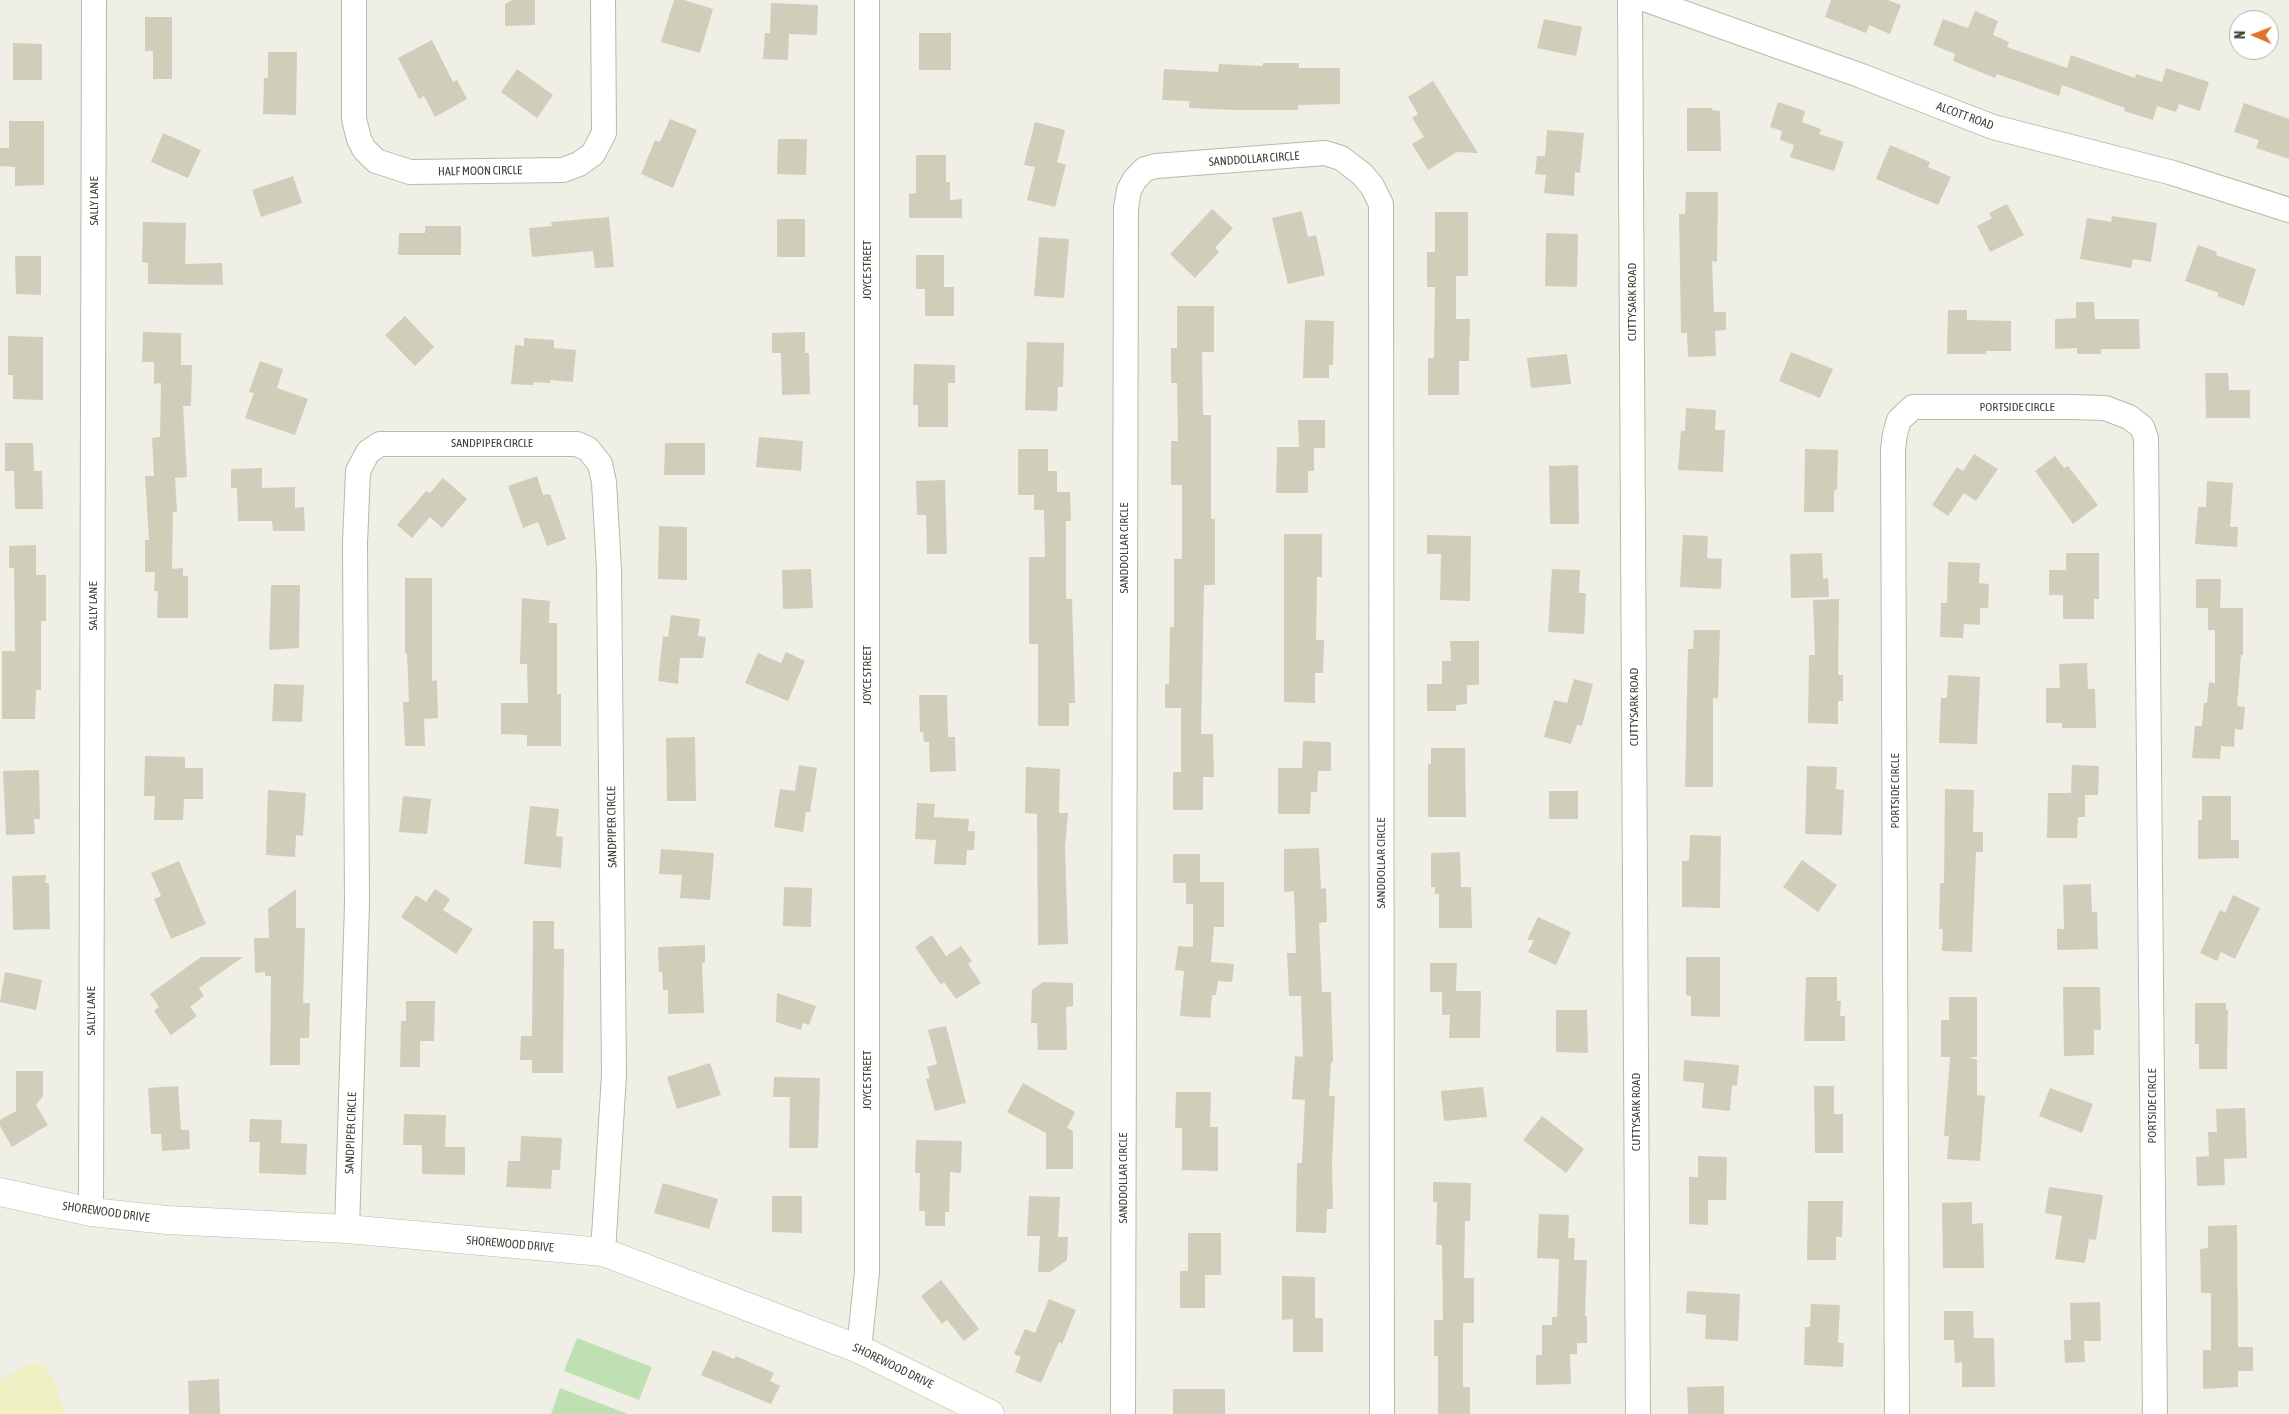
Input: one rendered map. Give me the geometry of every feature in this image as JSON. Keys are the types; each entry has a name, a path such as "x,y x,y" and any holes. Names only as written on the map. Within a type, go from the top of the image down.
{"street":[{"name":"SALLY LANE","path":"91,1212 94,0"},
{"name":"HALF MOON CIRCLE","path":"354,0 354,119 359,139 364,149 376,161 396,169 420,172 563,170 579,164 593,154 604,133 603,0"},
{"name":"JOYCE STREET","path":"859,1349 867,1272 867,0"},
{"name":"CUTTYSARK ROAD","path":"1630,0 1638,1414"},
{"name":"ALCOTT ROAD","path":"1647,0 1850,72 1993,127 2173,173 2289,210"},
{"name":"SANDDOLLAR CIRCLE","path":"1123,1414 1126,208 1129,190 1135,179 1145,169 1156,166 1325,153 1341,158 1362,174 1372,186 1381,204 1382,1414"},
{"name":"PORTSIDE CIRCLE","path":"1897,1414 1893,449 1895,434 1899,420 1913,407 2072,407 2105,408 2129,416 2142,427 2146,438 2155,1414"},
{"name":"SANDPIPER CIRCLE","path":"347,1229 357,912 355,543 358,470 368,452 380,444 577,444 588,448 600,464 604,482 609,569 614,1075 603,1252"},
{"name":"SHOREWOOD DRIVE","path":"0,1192 91,1212 167,1220 347,1229 603,1252 859,1349 990,1414"}],"shaded area":[{"path":"577,1338 652,1367 639,1400 564,1371"},
{"path":"560,1388 628,1414 551,1414"}],"sand":[{"path":"33,1363 42,1363 54,1379 65,1414 0,1414 0,1380"}],"building":[{"path":"512,0 535,0 535,25 505,26 505,4"},
{"path":"674,0 684,0 713,9 700,53 661,42"},
{"path":"1831,0 1888,0 1901,5 1890,34 1869,25 1866,33 1825,17"},
{"path":"771,3 818,5 817,35 789,34 788,60 763,59 765,33 770,33"},
{"path":"1975,11 1998,21 1993,35 2009,42 2007,47 2067,68 2071,55 2135,78 2136,74 2162,82 2166,68 2209,82 2200,111 2179,104 2176,112 2157,106 2153,120 2124,111 2125,108 2062,85 2059,96 1997,74 1995,78 1953,61 1955,54 1933,45 1943,19 1968,28"},
{"path":"145,17 172,17 172,79 153,79 153,51 145,51"},
{"path":"1544,19 1582,27 1576,56 1537,48"},
{"path":"919,33 951,33 951,70 919,70"},
{"path":"432,40 453,82 457,80 467,99 435,117 424,96 419,99 398,58"},
{"path":"13,43 42,44 42,80 13,80"},
{"path":"268,52 297,52 296,115 263,114 264,78 268,78"},
{"path":"1263,63 1299,63 1299,68 1340,68 1340,104 1298,105 1298,110 1236,110 1189,108 1189,101 1162,100 1164,69 1218,72 1219,64 1263,66"},
{"path":"517,69 553,95 537,118 501,92"},
{"path":"1433,81 1478,153 1457,152 1428,170 1412,144 1424,137 1412,118 1418,114 1408,97"},
{"path":"1778,102 1805,111 1802,122 1821,129 1819,134 1844,142 1834,171 1790,157 1794,145 1780,140 1782,131 1770,127"},
{"path":"2244,103 2289,119 2289,159 2256,148 2259,140 2234,132"},
{"path":"1687,108 1712,108 1712,110 1720,111 1721,151 1687,151"},
{"path":"670,119 697,130 673,188 641,174 655,140 660,142"},
{"path":"9,121 44,121 44,185 15,186 15,167 0,166 0,148 9,148"},
{"path":"1035,122 1065,130 1057,162 1066,165 1055,207 1027,200 1035,167 1024,165"},
{"path":"1547,130 1584,133 1580,173 1575,172 1574,196 1544,193 1546,175 1535,174 1537,156 1545,156"},
{"path":"163,133 201,150 188,178 151,162"},
{"path":"778,139 807,139 806,175 777,174"},
{"path":"1890,145 1930,162 1928,167 1951,177 1938,205 1876,179"},
{"path":"916,155 946,155 946,182 950,182 950,200 962,199 962,218 909,218 909,194 916,193"},
{"path":"293,176 302,203 261,217 252,190"},
{"path":"1686,192 1718,192 1717,262 1712,261 1714,312 1726,312 1726,330 1715,331 1716,356 1688,357 1687,333 1681,333 1679,214 1685,214"},
{"path":"2007,204 2024,235 1990,252 1977,226 1992,218 1989,213"},
{"path":"1212,209 1233,228 1215,248 1219,252 1195,278 1170,254"},
{"path":"1302,211 1308,237 1316,235 1325,275 1288,284 1272,218"},
{"path":"1435,212 1468,212 1468,276 1456,276 1456,319 1470,319 1469,361 1459,361 1459,395 1428,395 1428,358 1434,358 1435,287 1427,287 1427,252 1435,252"},
{"path":"2112,216 2157,223 2151,262 2133,259 2131,268 2080,259 2087,218 2111,222"},
{"path":"609,217 614,267 595,268 593,251 532,257 529,228 552,226 551,222"},
{"path":"777,219 805,219 805,257 777,257"},
{"path":"143,222 186,223 185,264 222,263 223,285 148,284 148,263 142,262"},
{"path":"425,226 461,226 461,255 398,255 399,233 425,233"},
{"path":"1546,233 1578,234 1577,287 1545,286"},
{"path":"1039,237 1069,239 1064,298 1034,296"},
{"path":"2198,245 2217,252 2216,255 2256,269 2244,306 2217,296 2219,293 2185,281"},
{"path":"916,255 944,255 944,287 954,287 954,316 925,316 925,289 916,289"},
{"path":"15,256 41,256 41,295 16,294"},
{"path":"2076,302 2094,302 2095,319 2139,319 2140,349 2101,349 2101,354 2077,354 2077,348 2055,349 2055,319 2076,318"},
{"path":"1177,306 1214,306 1214,352 1202,352 1203,415 1211,415 1211,519 1215,519 1215,585 1204,585 1201,734 1213,734 1214,777 1203,777 1203,810 1173,810 1173,772 1181,772 1181,708 1165,708 1165,684 1169,684 1170,627 1174,627 1174,559 1182,559 1182,485 1171,485 1171,441 1178,441 1177,383 1171,383 1171,348 1177,348"},
{"path":"1948,310 1967,310 1967,320 2011,321 2011,351 1986,351 1986,354 1947,354"},
{"path":"405,316 434,347 415,366 385,335"},
{"path":"1305,320 1334,321 1333,365 1329,365 1329,378 1303,378"},
{"path":"143,332 181,333 181,365 192,365 191,406 183,406 187,477 175,478 177,512 173,512 172,569 183,568 183,576 188,576 188,618 157,618 158,591 154,591 155,572 145,572 145,540 149,540 145,476 154,476 152,438 160,437 161,383 154,384 154,362 142,362"},
{"path":"805,332 805,353 809,353 810,394 782,395 781,353 772,353 772,333"},
{"path":"8,336 43,337 43,400 13,399 13,375 8,375"},
{"path":"524,338 554,340 554,348 576,350 573,382 550,380 550,383 534,382 533,385 511,384 515,345 524,346"},
{"path":"1027,342 1064,343 1063,387 1058,387 1057,411 1025,410"},
{"path":"1791,352 1833,369 1820,398 1779,381"},
{"path":"1567,354 1571,384 1531,388 1527,358"},
{"path":"260,361 283,369 277,388 308,399 295,435 245,418 254,393 249,392"},
{"path":"914,364 955,365 955,383 948,383 948,427 918,427 918,405 913,405"},
{"path":"2205,373 2228,373 2229,390 2250,390 2250,418 2206,418"},
{"path":"1686,408 1716,410 1715,430 1725,430 1723,472 1678,470 1681,431 1685,431"},
{"path":"1298,420 1325,420 1325,448 1314,448 1314,471 1308,471 1308,493 1276,493 1277,447 1299,447"},
{"path":"759,437 803,441 801,471 756,467"},
{"path":"5,443 33,443 34,471 42,471 43,509 15,509 14,471 5,471"},
{"path":"665,443 705,443 705,475 664,475"},
{"path":"1018,449 1048,449 1048,471 1057,471 1057,492 1070,492 1071,521 1066,521 1066,599 1072,599 1075,703 1069,703 1069,726 1038,726 1038,644 1029,644 1029,557 1045,557 1044,510 1034,510 1034,495 1018,495"},
{"path":"1805,449 1838,450 1837,490 1834,490 1834,512 1804,512"},
{"path":"1974,454 1998,469 1976,501 1964,493 1948,516 1932,505 1957,467 1963,471"},
{"path":"2055,456 2064,468 2068,466 2098,505 2073,524 2035,471"},
{"path":"1578,465 1579,524 1550,524 1549,466"},
{"path":"262,468 262,488 295,487 295,508 304,507 305,531 273,531 272,521 238,521 237,488 231,488 231,469"},
{"path":"537,476 543,495 550,494 566,539 547,546 538,522 523,528 508,486"},
{"path":"443,478 467,499 442,528 430,517 412,538 397,525 426,491 430,493"},
{"path":"945,480 947,554 927,554 926,515 917,515 916,481"},
{"path":"2207,481 2233,483 2230,527 2238,527 2237,547 2195,544 2198,507 2206,507"},
{"path":"659,526 687,527 687,580 658,579"},
{"path":"1284,534 1322,534 1322,577 1317,577 1316,640 1324,640 1323,673 1315,673 1315,703 1284,702"},
{"path":"1427,535 1471,536 1470,601 1440,600 1441,554 1427,554"},
{"path":"1683,535 1708,536 1707,558 1722,559 1721,589 1680,587"},
{"path":"36,545 36,575 46,575 46,621 41,621 41,690 36,690 35,719 2,719 2,651 15,651 14,568 9,568 9,546"},
{"path":"1822,553 1823,579 1828,578 1829,597 1791,598 1790,554"},
{"path":"2066,553 2099,553 2099,599 2094,599 2094,619 2063,619 2063,595 2049,595 2049,570 2066,570"},
{"path":"1948,562 1980,563 1979,583 1989,584 1988,608 1980,608 1980,625 1964,624 1963,638 1940,637 1941,603 1947,603"},
{"path":"811,569 813,608 783,609 782,570"},
{"path":"1552,569 1580,570 1579,593 1586,593 1584,634 1548,632"},
{"path":"405,578 432,578 432,681 437,680 438,718 424,719 425,746 405,746 403,702 409,702 407,653 405,653"},
{"path":"2196,579 2221,579 2220,608 2243,608 2243,655 2241,655 2237,706 2245,707 2243,730 2235,729 2234,747 2221,746 2220,759 2192,758 2195,726 2202,726 2204,703 2207,703 2209,682 2215,683 2215,630 2208,630 2208,608 2196,608"},
{"path":"271,585 300,585 299,648 269,650"},
{"path":"522,598 550,601 549,623 557,623 557,694 561,694 561,746 527,746 527,735 501,734 501,703 528,703 527,664 520,664"},
{"path":"1839,599 1838,675 1843,675 1843,701 1838,701 1838,724 1808,723 1809,655 1815,655 1813,600"},
{"path":"671,615 700,619 698,636 706,637 703,658 680,658 678,684 658,681 663,636 668,637"},
{"path":"1694,630 1720,630 1718,698 1713,698 1713,787 1685,787 1688,649 1693,649"},
{"path":"1450,641 1479,641 1479,685 1467,685 1467,704 1456,705 1456,711 1427,711 1427,684 1442,684 1442,661 1451,661"},
{"path":"786,652 805,661 788,701 745,683 758,653 781,663"},
{"path":"2087,663 2088,689 2095,689 2096,728 2062,728 2062,723 2046,723 2046,688 2060,688 2059,664"},
{"path":"1948,675 1980,677 1977,744 1939,743 1941,698 1947,698"},
{"path":"1574,679 1593,684 1582,726 1577,725 1571,744 1544,737 1554,700 1567,703"},
{"path":"274,684 304,685 302,722 272,721"},
{"path":"919,695 947,695 948,737 955,737 956,771 930,772 929,742 924,742 923,732 920,732"},
{"path":"695,737 696,801 667,801 666,738"},
{"path":"1303,741 1331,742 1331,771 1318,771 1317,792 1311,792 1310,814 1278,814 1278,768 1302,768"},
{"path":"1431,748 1465,748 1466,817 1428,817 1428,764 1431,764"},
{"path":"145,756 185,757 185,768 203,768 203,799 184,799 183,820 154,820 155,796 144,796"},
{"path":"799,765 817,768 810,812 806,812 803,832 774,827 780,789 795,791"},
{"path":"2072,765 2099,766 2098,795 2085,795 2085,817 2078,817 2077,838 2047,838 2048,793 2071,793"},
{"path":"1807,766 1837,767 1836,789 1844,790 1842,835 1805,834"},
{"path":"1026,767 1060,769 1059,813 1068,813 1065,847 1068,944 1038,945 1037,814 1025,813"},
{"path":"39,770 40,819 34,819 35,834 6,835 3,771"},
{"path":"1945,789 1974,790 1973,832 1983,832 1983,852 1976,852 1972,952 1942,951 1943,929 1939,929 1940,883 1944,883"},
{"path":"268,790 306,793 303,836 296,835 295,857 266,855"},
{"path":"1549,791 1578,791 1578,819 1549,819"},
{"path":"403,796 431,799 427,834 399,832"},
{"path":"2202,796 2231,796 2231,840 2239,840 2239,858 2198,859 2198,820 2202,820"},
{"path":"917,803 935,804 934,817 969,819 968,831 975,831 974,850 967,850 966,865 934,864 936,840 915,839"},
{"path":"530,806 559,809 556,836 563,837 561,868 524,864"},
{"path":"1690,835 1721,836 1720,908 1682,907 1682,861 1689,861"},
{"path":"1319,848 1321,889 1326,888 1327,922 1319,923 1322,992 1331,992 1333,1062 1331,1062 1329,1096 1335,1096 1332,1164 1333,1209 1327,1209 1326,1233 1296,1232 1297,1163 1302,1163 1305,1100 1292,1099 1295,1056 1303,1057 1301,996 1289,996 1287,953 1296,953 1294,891 1284,892 1284,849"},
{"path":"661,849 714,853 710,900 680,898 682,875 659,874"},
{"path":"1460,852 1461,887 1471,887 1472,928 1439,928 1439,894 1435,894 1435,887 1431,887 1431,853"},
{"path":"1173,854 1200,854 1200,882 1224,882 1224,927 1214,927 1211,962 1234,964 1232,982 1218,981 1216,995 1212,995 1210,1018 1180,1016 1184,971 1175,970 1178,946 1193,947 1193,904 1186,904 1186,883 1173,883"},
{"path":"1802,860 1837,885 1818,912 1783,887"},
{"path":"179,861 206,924 171,939 154,899 161,896 151,873"},
{"path":"46,875 45,883 49,883 50,929 13,930 12,876"},
{"path":"2091,884 2092,912 2097,912 2098,949 2057,950 2057,929 2064,929 2063,885"},
{"path":"784,887 812,888 811,927 783,926"},
{"path":"296,889 296,928 305,928 303,1003 310,1003 309,1038 300,1038 300,1065 270,1065 271,976 265,976 265,972 255,973 254,938 269,938 268,909"},
{"path":"435,889 450,899 443,910 473,929 456,954 401,917 416,895 426,902"},
{"path":"2233,895 2260,908 2235,959 2221,952 2217,961 2200,953 2220,910 2225,913"},
{"path":"1538,917 1571,932 1556,965 1528,952 1534,940 1527,940"},
{"path":"533,921 554,921 554,949 564,949 563,1073 532,1073 532,1060 520,1060 521,1036 532,1036"},
{"path":"932,935 946,956 961,946 972,961 968,964 981,983 956,999 944,982 941,985 915,947"},
{"path":"705,945 705,963 702,963 704,1013 668,1014 668,990 663,990 662,972 659,972 658,947"},
{"path":"201,957 243,957 199,988 204,996 190,1007 197,1016 171,1035 154,1011 159,1007 150,994"},
{"path":"1686,957 1720,957 1720,1017 1691,1016 1691,996 1686,995"},
{"path":"1430,963 1457,963 1456,991 1481,991 1480,1038 1449,1038 1450,1015 1442,1015 1442,992 1430,992"},
{"path":"5,972 42,980 36,1010 0,1002"},
{"path":"1806,977 1837,977 1837,1001 1841,1001 1840,1016 1845,1016 1845,1041 1804,1041"},
{"path":"1043,982 1073,983 1073,1006 1066,1007 1067,1050 1038,1050 1037,1023 1031,1023 1032,990"},
{"path":"2063,987 2100,987 2101,1030 2094,1030 2094,1055 2064,1056"},
{"path":"777,993 816,1006 809,1025 803,1023 801,1030 776,1022"},
{"path":"1949,997 1977,997 1977,1057 1969,1057 1977,1060 1977,1095 1985,1096 1980,1161 1947,1159 1949,1136 1944,1136 1950,1057 1941,1057 1941,1020 1949,1020"},
{"path":"406,1001 435,1001 434,1041 420,1041 420,1067 400,1067 401,1021 406,1021"},
{"path":"2195,1003 2226,1003 2226,1010 2228,1010 2227,1069 2199,1069 2199,1044 2195,1044"},
{"path":"1556,1010 1587,1010 1588,1053 1556,1052"},
{"path":"946,1026 966,1103 935,1111 926,1079 930,1078 927,1067 937,1064 928,1030"},
{"path":"1684,1060 1739,1065 1737,1086 1732,1085 1730,1111 1702,1108 1704,1083 1683,1081"},
{"path":"710,1063 721,1095 677,1109 667,1077"},
{"path":"16,1071 43,1071 43,1096 36,1105 48,1125 12,1147 0,1126 0,1120 16,1111"},
{"path":"774,1077 820,1078 818,1148 789,1148 790,1097 773,1097"},
{"path":"1023,1083 1075,1112 1067,1128 1073,1131 1073,1169 1046,1169 1046,1133 1007,1112"},
{"path":"178,1086 181,1130 189,1130 190,1149 162,1151 161,1134 151,1134 148,1088"},
{"path":"1814,1086 1834,1086 1834,1114 1843,1114 1843,1153 1815,1153"},
{"path":"1483,1087 1487,1117 1444,1121 1441,1091"},
{"path":"2050,1088 2093,1104 2082,1133 2039,1116"},
{"path":"1176,1092 1211,1092 1210,1127 1218,1127 1218,1171 1182,1170 1182,1128 1175,1128"},
{"path":"2245,1108 2247,1158 2224,1159 2225,1185 2197,1186 2196,1157 2209,1156 2208,1132 2217,1132 2216,1109"},
{"path":"404,1114 446,1115 445,1147 465,1147 465,1175 422,1174 422,1145 403,1145"},
{"path":"1542,1116 1584,1149 1566,1173 1523,1140"},
{"path":"250,1119 282,1120 281,1143 307,1144 306,1175 259,1173 260,1142 249,1142"},
{"path":"521,1136 562,1138 560,1170 552,1170 551,1189 506,1187 508,1161 520,1161"},
{"path":"916,1140 962,1141 961,1173 950,1172 949,1212 945,1212 945,1226 925,1226 925,1211 919,1211 920,1173 915,1173"},
{"path":"1698,1156 1727,1157 1726,1200 1708,1200 1708,1225 1689,1224 1689,1177 1698,1177"},
{"path":"1433,1182 1471,1183 1470,1221 1465,1221 1464,1278 1474,1278 1474,1323 1463,1323 1463,1387 1470,1387 1470,1414 1438,1414 1438,1356 1434,1356 1434,1320 1443,1320 1442,1245 1436,1245 1437,1202 1433,1202"},
{"path":"663,1183 718,1199 709,1229 654,1213"},
{"path":"2049,1187 2103,1195 2096,1240 2089,1239 2085,1263 2055,1259 2062,1216 2045,1213"},
{"path":"772,1196 802,1196 802,1233 772,1232"},
{"path":"1029,1196 1060,1197 1058,1237 1068,1237 1067,1260 1050,1272 1038,1272 1040,1236 1027,1236"},
{"path":"1808,1201 1843,1201 1842,1237 1836,1237 1836,1260 1807,1260"},
{"path":"1972,1202 1972,1224 1983,1223 1984,1268 1943,1268 1942,1203"},
{"path":"1539,1214 1569,1215 1568,1238 1575,1238 1574,1260 1587,1260 1585,1316 1587,1316 1587,1343 1577,1343 1577,1354 1570,1354 1571,1384 1536,1385 1536,1355 1542,1355 1542,1325 1552,1325 1552,1317 1557,1317 1559,1259 1537,1258"},
{"path":"2237,1225 2238,1347 2253,1347 2253,1371 2238,1371 2238,1387 2203,1389 2203,1350 2211,1350 2211,1293 2201,1293 2200,1249 2208,1248 2208,1226"},
{"path":"1188,1233 1221,1233 1221,1275 1205,1275 1205,1308 1180,1308 1180,1271 1188,1271"},
{"path":"1282,1276 1315,1277 1315,1318 1323,1318 1323,1352 1293,1352 1293,1319 1282,1320"},
{"path":"941,1280 979,1329 964,1341 947,1320 942,1324 921,1296"},
{"path":"1687,1291 1740,1294 1738,1341 1705,1339 1706,1315 1686,1313"},
{"path":"1049,1299 1076,1310 1062,1344 1059,1342 1041,1383 1015,1372 1021,1357 1014,1354 1025,1329 1035,1333"},
{"path":"2100,1302 2101,1341 2084,1341 2085,1362 2065,1363 2064,1340 2071,1340 2070,1303"},
{"path":"1811,1304 1840,1305 1838,1343 1844,1343 1843,1367 1804,1365 1805,1327 1810,1327"},
{"path":"1944,1311 1973,1311 1974,1338 1994,1338 1995,1387 1962,1387 1962,1362 1955,1363 1954,1340 1944,1340"},
{"path":"713,1350 734,1359 736,1356 774,1373 770,1381 780,1386 771,1404 701,1375"},
{"path":"219,1379 220,1414 189,1414 188,1381"},
{"path":"1724,1386 1724,1414 1688,1414 1687,1387"},
{"path":"1173,1389 1225,1389 1225,1414 1173,1414"}]}
